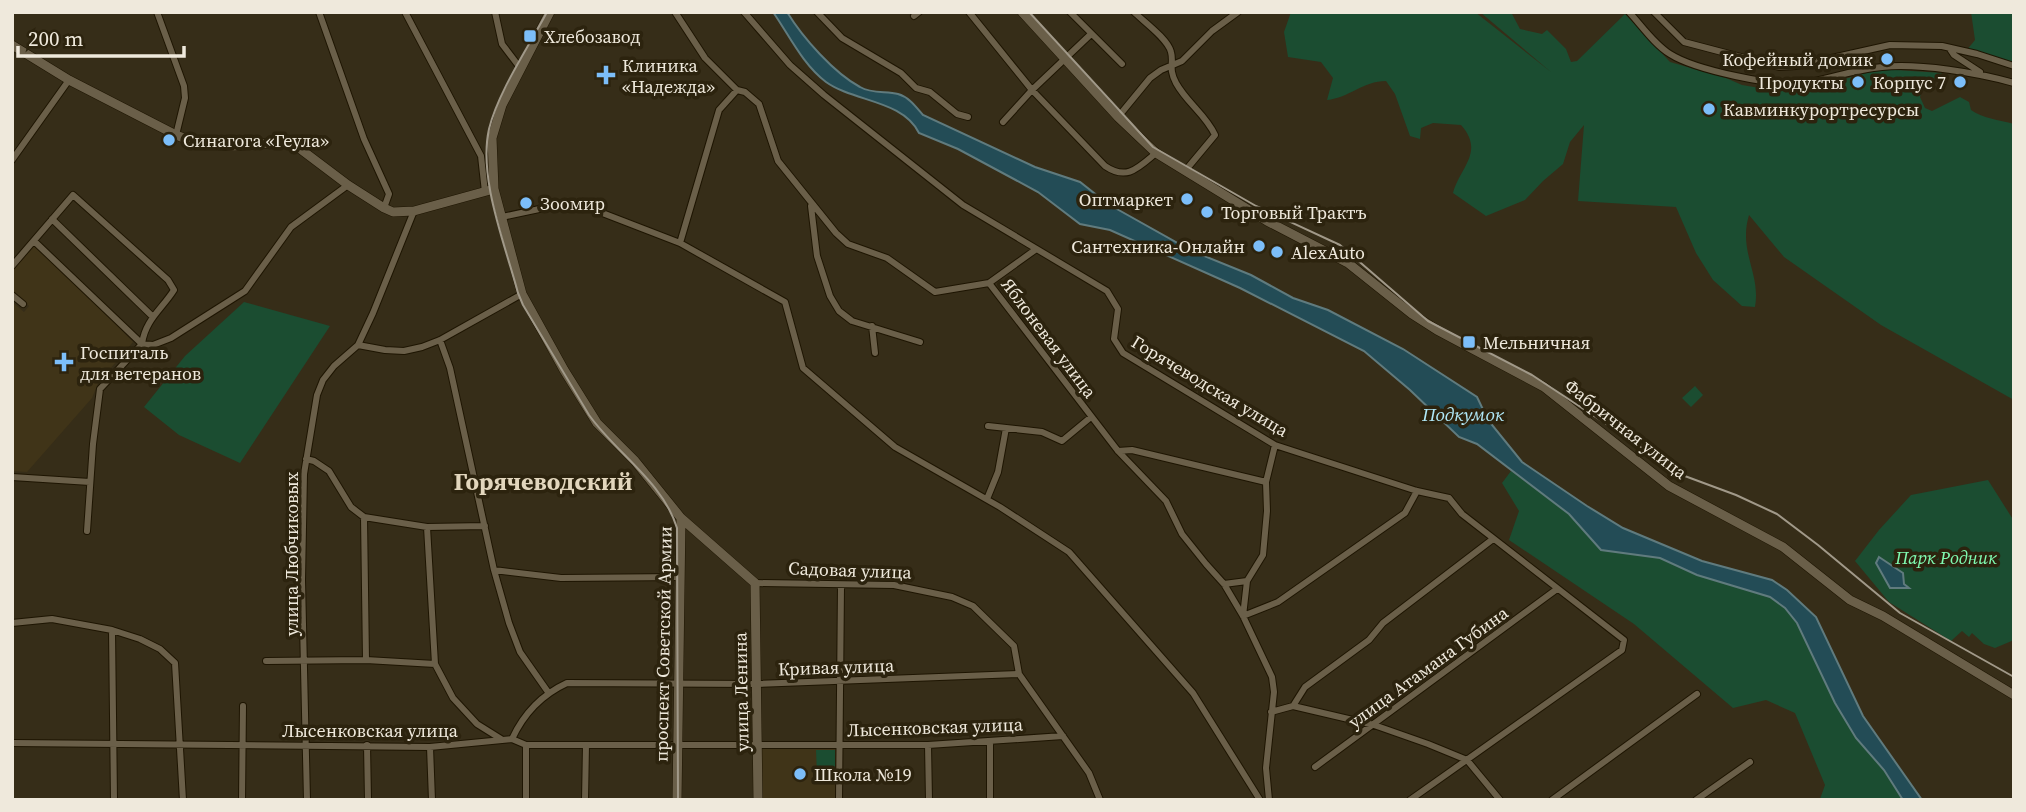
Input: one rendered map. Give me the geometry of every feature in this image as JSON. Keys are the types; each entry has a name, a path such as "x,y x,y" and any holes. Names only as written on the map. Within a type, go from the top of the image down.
{"main road":[{"name":"проспект Советской Армии","path":"550,12 502,105 492,138 490,190 502,217 522,294 564,370 597,423 635,461 681,518 677,800"},
{"name":"Фабричная улица","path":"1022,12 1118,117 1156,153 1267,221 1348,263 1412,314 1544,387 1669,486 1783,547 1850,600 1883,616 2014,695"},
{"path":"12,45 69,80 199,144 214,146 283,142 295,145 384,208 402,213 414,211 490,190"},
{"path":"681,518 755,583"},
{"name":"улица Ленина","path":"755,583 758,800"}],"street":[{"path":"157,12 184,86 185,98 176,135"},
{"path":"405,12 481,156 490,190"},
{"path":"495,12 502,44 521,69"},
{"name":"Яблоневая улица","path":"675,12 705,58 737,90 746,92 758,104 778,161 811,204 848,244 887,258 934,292 989,283 1118,451 1166,501 1182,534 1224,584 1243,616 1272,677 1274,692 1266,768 1269,800"},
{"name":"Горячеводская улица","path":"744,12 790,65 824,95 963,205 1107,291 1118,309 1114,339 1123,353 1275,445 1417,491 1449,498 1462,514 1624,640 1622,650 1467,760"},
{"path":"817,12 842,38 901,73 916,88 930,92 957,114 968,117"},
{"path":"969,12 1032,90 1105,166 1117,174 1127,174 1156,153"},
{"path":"1070,12 1122,64"},
{"path":"1134,12 1168,44 1172,54 1169,65 1175,81 1187,100 1209,122 1215,135 1185,171"},
{"path":"1118,117 1150,79 1169,65 1182,61 1212,31 1238,12"},
{"path":"1629,12 1661,47 1672,55 1732,75 1781,85 1804,83 1883,66 1984,74 2014,83"},
{"path":"1654,12 1684,42 1779,67 1882,45 1949,48 2014,66"},
{"path":"318,13 364,139 389,194 384,208"},
{"path":"1003,122 1032,90 1091,34"},
{"path":"1949,48 1954,55 1984,74"},
{"path":"12,160 69,80"},
{"path":"680,243 719,110 737,90"},
{"path":"34,241 142,344 153,345 171,338 245,290 291,227 348,185"},
{"path":"12,266 73,195 168,280 174,289 168,300 152,316 144,332 142,344 100,389 87,531"},
{"path":"811,204 817,256 830,296 839,312 852,321 920,342"},
{"path":"502,217 558,205 592,209 680,243 785,302 803,368 895,447 986,499 1069,552 1193,693 1260,800"},
{"name":"улица Любчиковых","path":"307,800 302,580 304,474 317,395 323,380 334,366 358,345 414,211"},
{"path":"52,219 152,316"},
{"path":"989,283 1035,250"},
{"path":"358,345 404,351 422,348 440,341 522,294"},
{"path":"12,295 23,304"},
{"path":"872,326 875,353"},
{"path":"440,341 450,368 494,570 520,652 548,692 526,714 512,739"},
{"path":"988,426 1042,432 1062,441 1091,417"},
{"path":"986,499 998,472 1006,428"},
{"path":"1275,445 1266,482 1267,512 1263,555 1247,581 1243,616 1278,602 1405,513 1417,491"},
{"path":"1118,451 1132,450 1266,482"},
{"path":"306,459 329,471 351,507 364,517 427,527 485,526"},
{"path":"12,477 90,482"},
{"path":"364,517 366,660"},
{"path":"427,527 435,664 453,698 477,724 502,739"},
{"path":"1293,706 1305,687 1369,640 1383,623 1493,539"},
{"path":"494,570 561,578 681,577"},
{"path":"1224,584 1247,581"},
{"name":"Садовая улица","path":"755,583 894,585 921,589 973,606 1014,646 1019,674 1089,773 1100,800"},
{"path":"839,800 841,586"},
{"name":"улица Атамана Губина","path":"1315,766 1557,589"},
{"path":"12,624 52,619 112,630 160,649 175,663 183,800"},
{"path":"112,630 114,800"},
{"path":"266,661 366,660 435,664"},
{"name":"Кривая улица","path":"548,692 567,683 755,684 1019,674"},
{"path":"1552,800 1697,694"},
{"path":"242,800 243,706"},
{"path":"1271,712 1293,706 1374,725 1467,760 1500,800"},
{"name":"Лысенковская улица","path":"12,744 430,747 512,739 526,745 928,745 1063,736"},
{"path":"990,741 990,800"},
{"path":"368,745 368,800"},
{"path":"526,745 526,800"},
{"path":"585,800 586,745"},
{"path":"928,745 929,800"},
{"path":"430,747 432,800"},
{"path":"1410,800 1467,760"},
{"path":"1696,800 1750,762"}],"shaded area":[{"name":"Госпиталь для ветеранов","path":"35,243 133,342 98,383 92,398 27,472 12,471 12,302 24,312 29,306 12,290 12,270"},
{"name":"Школа №19","path":"839,746 837,800 763,800 761,749"}],"green space":[{"path":"1291,12 1475,12 1551,72 1480,12 1511,12 1520,29 1542,34 1547,30 1566,49 1571,62 1577,61 1625,14 1670,62 1742,85 1778,91 1801,91 1881,69 1942,73 1930,87 1922,91 1920,97 1925,108 1932,111 1960,97 1969,102 1975,113 2014,124 2014,400 1881,325 1784,257 1749,215 1746,240 1756,295 1755,307 1742,306 1713,280 1696,253 1676,207 1578,201 1584,125 1570,142 1563,164 1525,200 1486,216 1453,193 1471,152 1471,143 1461,125 1433,123 1421,128 1420,139 1410,136 1395,94 1386,81 1327,100 1333,78 1321,62 1288,57 1284,32"},
{"path":"1971,12 2014,12 2014,65 1979,58 1966,51 1975,40"},
{"path":"244,302 330,326 240,463 179,435 144,407 185,356"},
{"path":"1695,386 1703,395 1691,407 1682,398"},
{"path":"1511,471 1569,514 1601,550 1660,558 1697,575 1770,597 1785,608 1797,623 1835,703 1856,738 1884,770 1903,800 1821,800 1825,785 1795,713 1766,700 1733,708 1634,624 1509,540 1519,511 1502,483"},
{"name":"Парк Родник","path":"1988,480 2014,521 2014,640 1995,648 1984,644 1972,633 1969,637 1962,631 1951,641 1889,602 1855,561 1911,495"},
{"path":"816,750 835,750 835,775 817,775"}],"water":[{"name":"Подкумок","path":"773,12 787,12 820,54 860,87 869,91 902,95 923,115 1035,167 1080,182 1108,204 1192,251 1251,275 1293,298 1328,310 1403,349 1477,397 1488,420 1522,462 1623,528 1702,561 1772,580 1787,590 1816,617 1863,716 1922,800 1903,800 1884,770 1856,738 1835,703 1797,623 1785,608 1770,597 1697,575 1660,558 1601,550 1569,514 1477,444 1459,437 1364,351 1240,288 1110,230 1080,224 1038,192 958,149 919,133 912,122 902,114 837,89 810,67"},
{"path":"1879,557 1903,573 1904,584 1909,588 1890,588 1876,563"}],"tram line":[{"path":"547,12 493,115 487,148 490,190 523,305 589,415 661,496 677,528 678,800"},
{"path":"1029,12 1153,147 1256,206 1340,245 1428,321 1532,375 1674,472 1736,495 1777,514 1900,613 2014,677"}],"place":[{"name":"Хлебозавод","path":"530,36"},
{"name":"Кофейный домик","path":"1887,59"},
{"name":"Клиника «Надежда»","path":"606,75"},
{"name":"Продукты","path":"1858,82"},
{"name":"Корпус 7","path":"1960,82"},
{"name":"Кавминкурортресурсы","path":"1709,109"},
{"name":"Синагога «Геула»","path":"169,140"},
{"name":"Оптмаркет","path":"1187,199"},
{"name":"Зоомир","path":"526,203"},
{"name":"Торговый Трактъ","path":"1207,212"},
{"name":"Сантехника-Онлайн","path":"1259,246"},
{"name":"AlexAuto","path":"1277,252"},
{"name":"Мельничная","path":"1469,342"},
{"name":"Госпиталь для ветеранов","path":"64,362"},
{"name":"Школа №19","path":"800,774"}],"district":[{"name":"Горячеводский","path":"543,481"}]}
